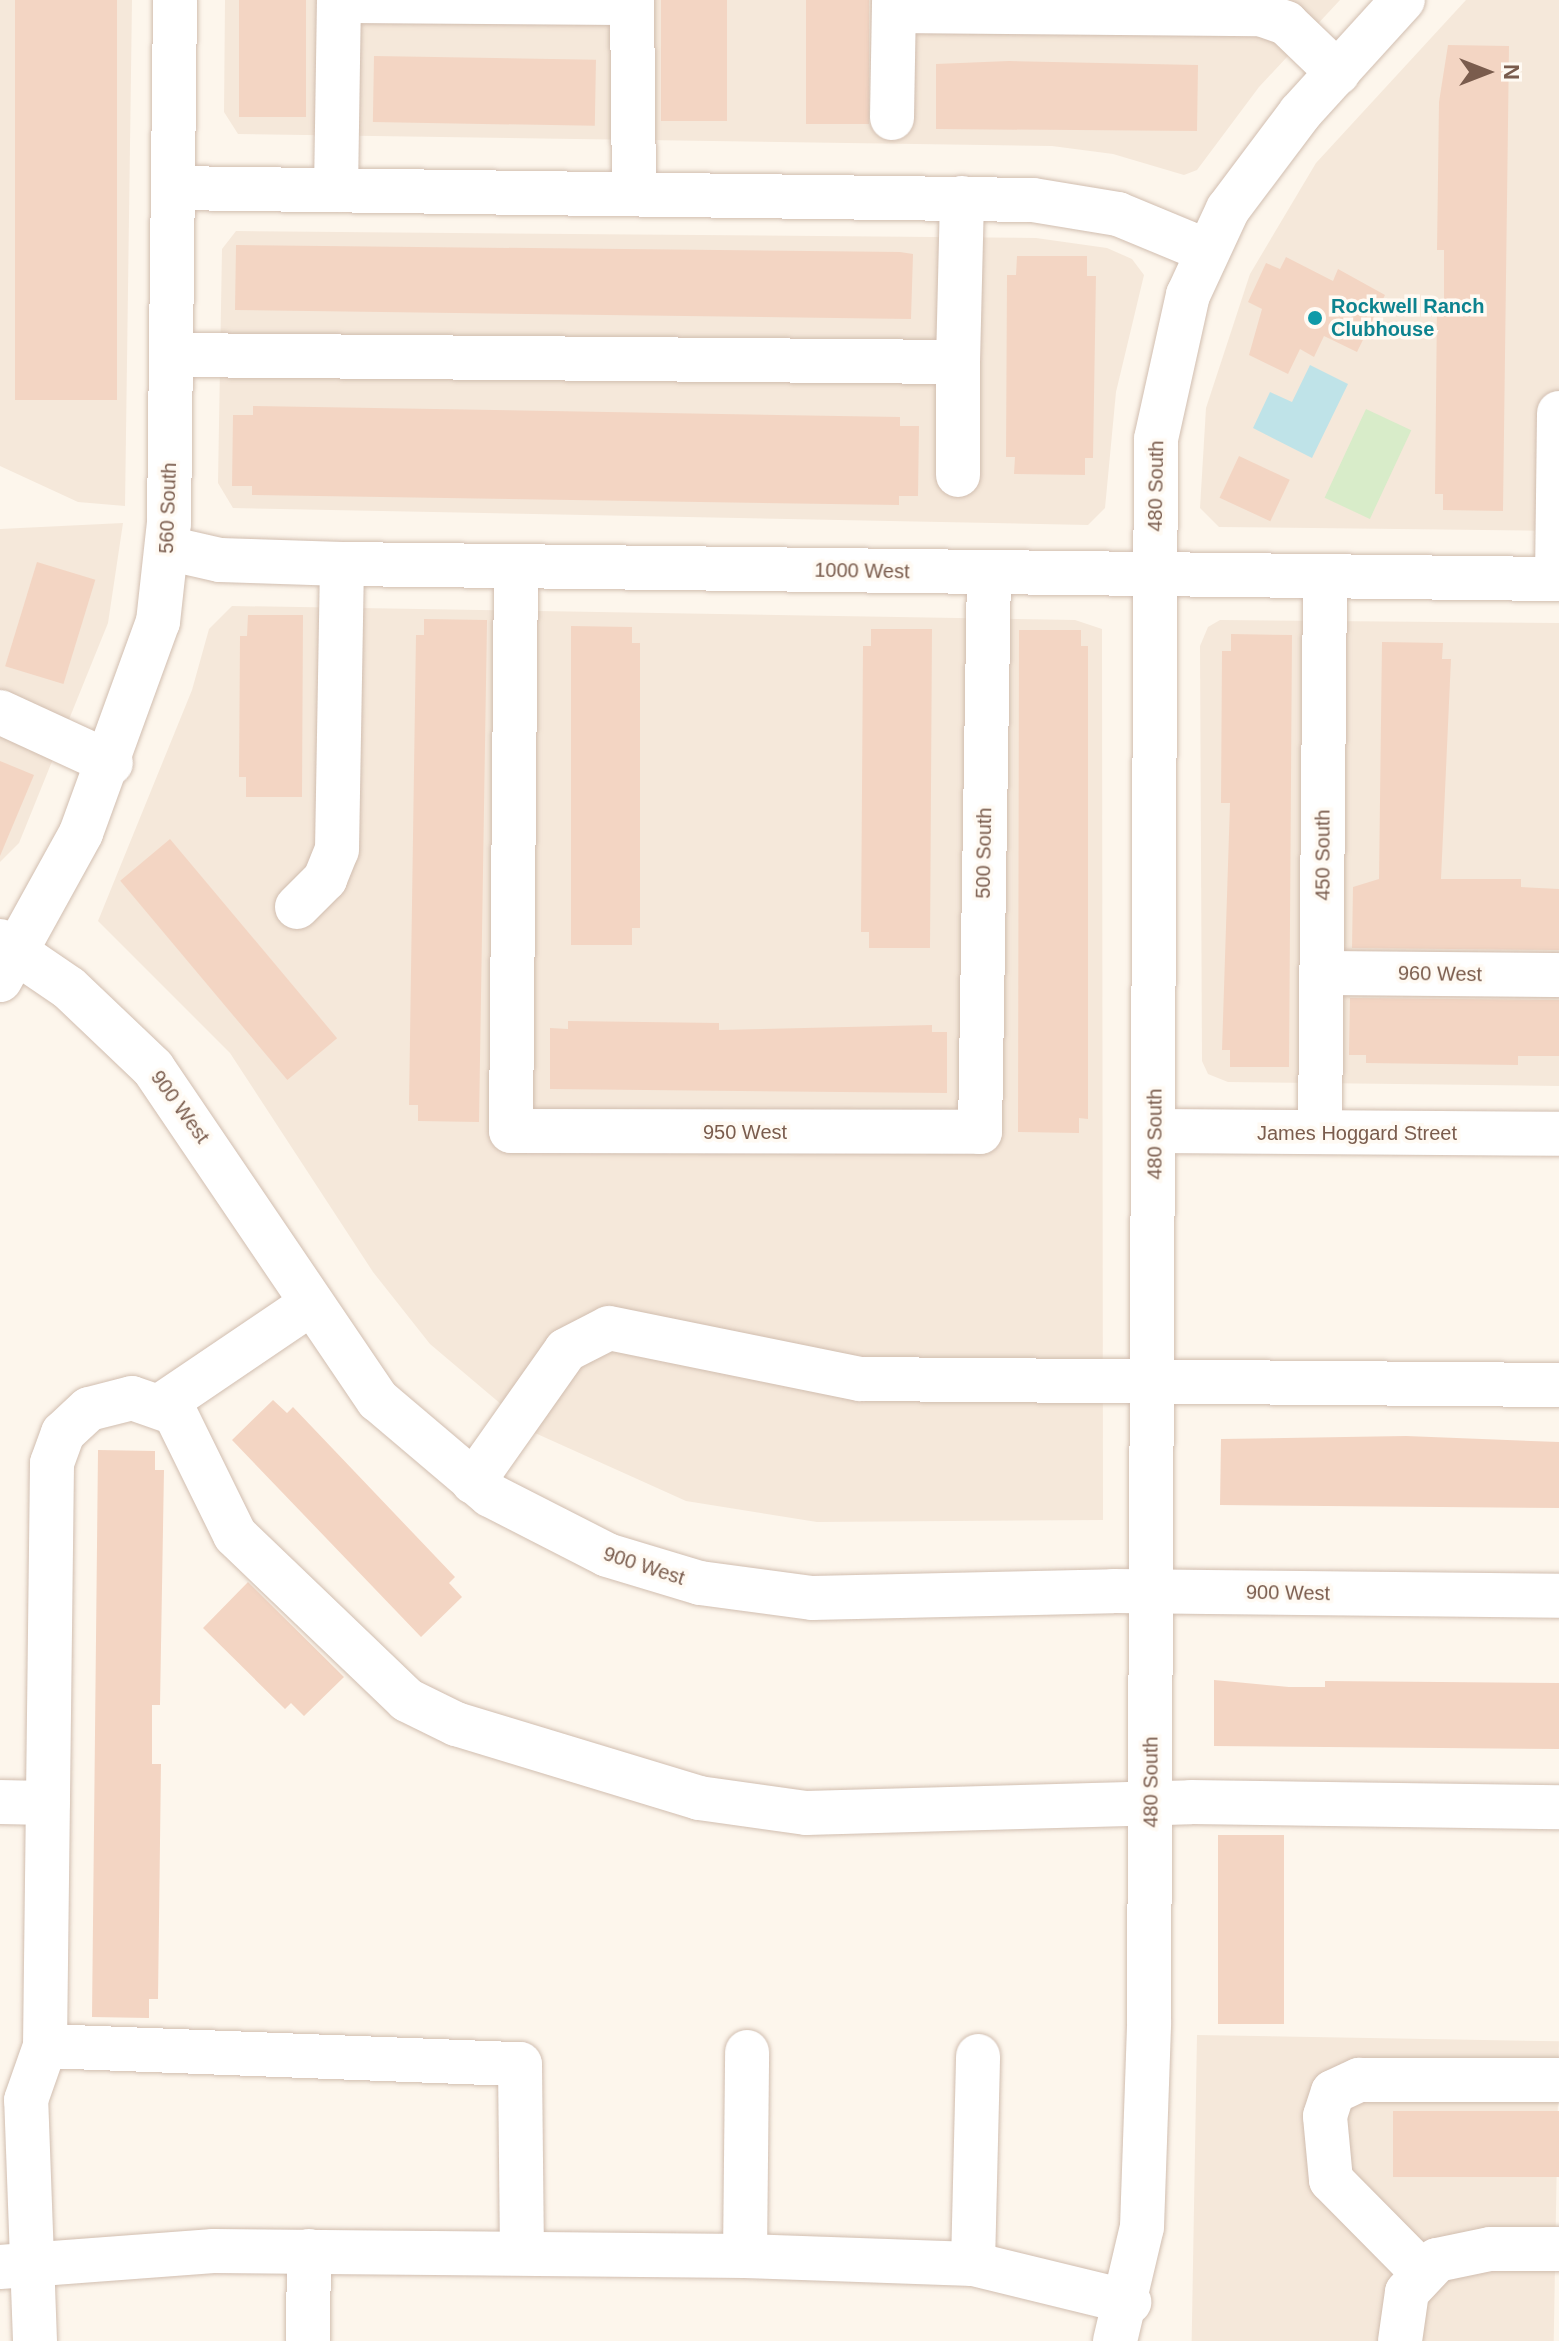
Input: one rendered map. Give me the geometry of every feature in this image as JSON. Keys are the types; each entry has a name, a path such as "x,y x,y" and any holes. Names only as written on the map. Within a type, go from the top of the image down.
{"street":[{"name":"560 South","path":"5,958 111,763 145,671 167,548 175,0"},
{"path":"336,190 339,0 632,2 634,194"},
{"name":"480 South","path":"1122,2322 1142,2227 1151,1809 1156,1131 1154,577 1162,391 1205,250 1259,162 1403,0"},
{"path":"892,118 894,6 1260,14 1286,23 1338,73"},
{"path":"173,188 962,198 1073,205 1141,221 1205,250"},
{"path":"958,475 962,198"},
{"path":"171,355 958,362"},
{"path":"1558,579 1559,413"},
{"name":"1000 West","path":"167,548 220,560 342,564 1154,577 1558,579"},
{"path":"297,907 325,879 337,850 342,564"},
{"name":"950 West","path":"516,566 511,1131 980,1132"},
{"name":"500 South","path":"980,1132 989,573"},
{"name":"450 South","path":"1320,1132 1325,578"},
{"path":"0,712 111,763"},
{"name":"900 West","path":"5,958 69,988 153,1068 308,1306 378,1400 473,1482 607,1555 756,1593 1152,1591 1559,1596"},
{"name":"960 West","path":"1322,973 1559,975"},
{"name":"James Hoggard Street","path":"1156,1131 1559,1134"},
{"path":"163,1404 308,1306"},
{"path":"473,1482 566,1350 609,1328 860,1379 1559,1385"},
{"path":"35,2341 18,2266 26,2100 45,2046 56,1448 89,1409 132,1398 163,1404 184,1424 210,1495 235,1535 386,1685 456,1724 699,1798 771,1810 1151,1809 1191,1802 1559,1807"},
{"path":"0,1802 48,1803"},
{"path":"45,2046 520,2064 522,2251"},
{"path":"745,2256 747,2052"},
{"path":"973,2264 978,2056"},
{"path":"1421,2271 1331,2180 1325,2116 1333,2092 1359,2080 1559,2080"},
{"path":"1400,2341 1407,2292 1421,2271 1456,2253 1559,2249"},
{"path":"18,2266 309,2251 522,2251 973,2264 1122,2322"},
{"path":"308,2341 309,2251"}],"shaded area":[{"path":"0,0 132,0 125,506 78,502 0,466"},
{"path":"225,0 1340,0 1259,87 1197,170 1184,175 1113,154 1052,146 238,134 224,112"},
{"path":"1466,0 1559,0 1559,531 1219,527 1200,508 1206,408 1250,274 1316,163"},
{"path":"236,231 1036,238 1107,248 1132,259 1144,275 1116,392 1105,508 1088,525 233,508 218,483 222,249"},
{"path":"123,523 108,623 19,843 0,862 0,529"},
{"path":"232,606 1075,620 1102,629 1103,1520 817,1522 686,1501 535,1433 430,1344 373,1272 230,1053 98,921 192,690 209,629"},
{"path":"1220,620 1559,623 1559,1086 1228,1082 1208,1074 1202,1061 1200,646 1208,627"},
{"path":"1197,2035 1559,2041 1554,2341 1192,2341"}],"green space":[{"path":"1366,409 1411,430 1370,519 1325,498"}],"water":[{"path":"1310,365 1348,384 1312,458 1253,428 1270,392 1292,402"}],"building":[{"path":"15,0 117,0 117,400 15,400"},
{"path":"239,0 306,0 306,117 239,117"},
{"path":"661,0 727,0 727,121 661,121"},
{"path":"806,0 869,0 869,124 806,124"},
{"path":"1448,45 1509,46 1503,511 1443,510 1443,494 1435,494 1437,305 1444,305 1444,250 1437,250 1439,102"},
{"path":"374,56 596,60 595,126 373,122"},
{"path":"1009,61 1198,65 1197,131 936,129 936,64"},
{"path":"236,245 900,252 913,254 911,319 235,310"},
{"path":"1017,256 1087,256 1087,276 1096,276 1093,458 1085,458 1085,475 1014,474 1015,457 1006,457 1007,275 1016,275"},
{"name":"Rockwell Ranch Clubhouse","path":"1286,257 1333,281 1338,269 1385,295 1357,352 1324,336 1314,357 1300,349 1288,374 1249,355 1262,309 1248,302 1266,263 1280,269"},
{"path":"253,406 900,417 900,426 919,426 918,496 899,496 899,505 252,495 252,486 232,486 233,415 253,415"},
{"path":"1239,456 1290,480 1270,521 1220,498"},
{"path":"37,562 95,580 63,684 5,666"},
{"path":"248,615 303,615 302,797 246,797 246,777 239,777 240,636 247,636"},
{"path":"424,619 487,620 479,1122 418,1121 418,1105 409,1105 416,635 424,635"},
{"path":"571,626 632,627 632,643 640,643 640,928 632,928 632,945 571,945"},
{"path":"871,629 932,629 930,948 869,948 869,932 861,932 863,646 871,646"},
{"path":"1019,630 1081,630 1081,646 1088,646 1088,1119 1079,1118 1079,1133 1018,1132"},
{"path":"1231,634 1292,635 1289,1067 1230,1067 1230,1050 1222,1050 1230,803 1221,803 1222,651 1231,651"},
{"path":"1382,642 1443,643 1442,659 1451,659 1441,879 1521,879 1521,887 1559,889 1559,950 1352,948 1353,887 1379,879"},
{"path":"0,761 34,775 0,856"},
{"path":"170,839 337,1038 287,1080 120,881"},
{"path":"1350,998 1559,1000 1559,1056 1518,1056 1518,1065 1366,1063 1366,1055 1349,1055"},
{"path":"568,1021 719,1023 719,1030 932,1025 932,1032 947,1032 947,1093 550,1089 550,1028 568,1029"},
{"path":"273,1400 287,1413 293,1407 455,1577 449,1583 462,1597 421,1637 232,1440"},
{"path":"1406,1436 1559,1442 1559,1508 1220,1505 1221,1439"},
{"path":"98,1450 155,1451 155,1470 164,1470 160,1705 152,1705 152,1764 161,1764 158,1999 149,1999 149,2018 92,2017"},
{"path":"248,1582 344,1677 304,1716 291,1703 285,1709 203,1628"},
{"path":"1214,1680 1289,1687 1325,1687 1325,1681 1559,1683 1559,1749 1214,1746"},
{"path":"1218,1835 1284,1835 1284,2024 1218,2024"},
{"path":"1393,2111 1559,2111 1559,2177 1393,2177"}],"place":[{"name":"Rockwell Ranch Clubhouse","path":"1315,318"}]}
